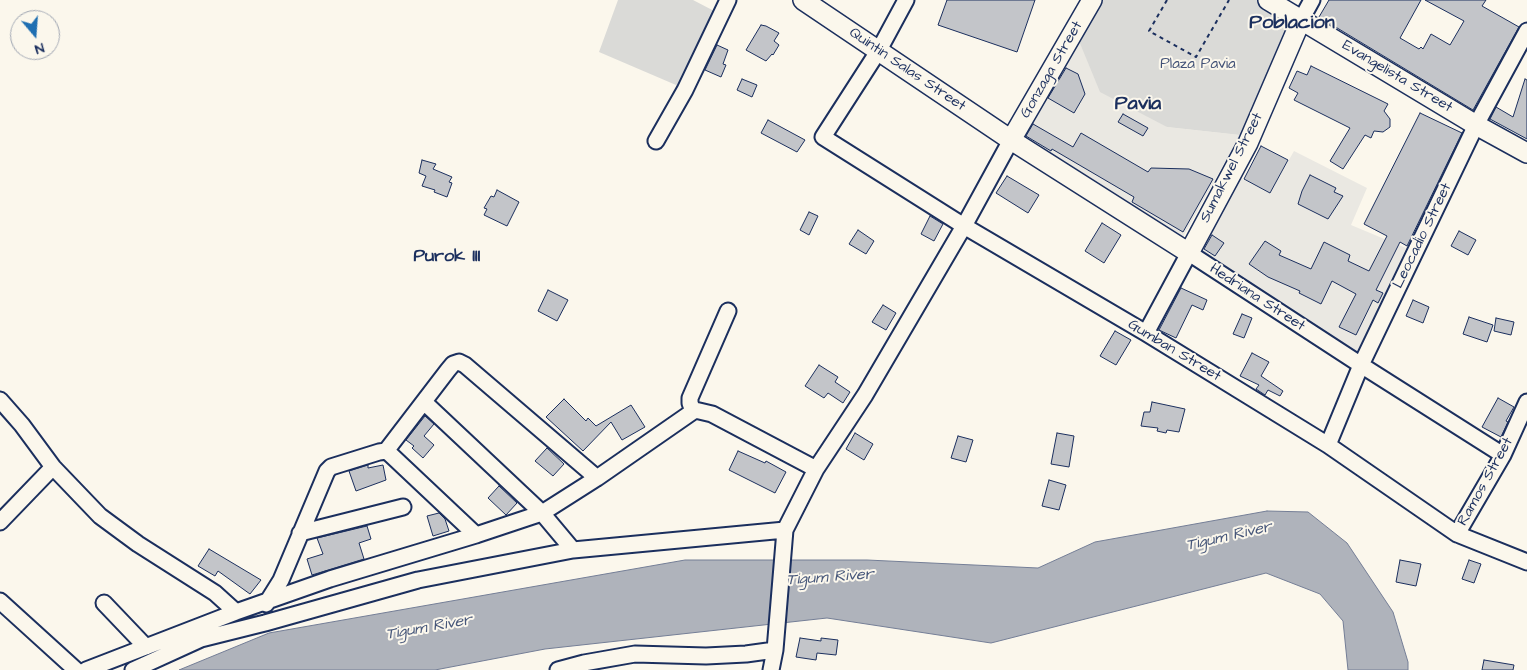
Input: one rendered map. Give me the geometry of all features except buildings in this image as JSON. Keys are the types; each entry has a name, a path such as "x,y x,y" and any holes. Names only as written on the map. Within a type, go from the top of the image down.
{"main road":[{"name":"Quintin Salas Street","path":"803,0 1011,140"},
{"name":"Gonzaga Street","path":"1011,140 1092,0"},
{"name":"Evangelista Street","path":"1268,0 1527,153"},
{"name":"Sumakwel Street","path":"1189,253 1248,142 1301,20"},
{"name":"Hedriana Street","path":"1011,140 1189,253"}],"street":[{"path":"656,141 685,90 728,0"},
{"path":"879,50 906,0"},
{"name":"Sumakwel Street","path":"1301,20 1312,0"},
{"name":"Leocadio Street","path":"1328,445 1361,365 1476,124 1527,31"},
{"name":"Gumban Street","path":"879,50 823,136 964,226 1146,333 1328,445 1457,534 1527,562"},
{"path":"771,670 775,645 784,534 816,469 865,396 964,226 1011,140"},
{"name":"Sumakwel Street","path":"1146,333 1189,253"},
{"name":"Hedriana Street","path":"1189,253 1361,365 1503,454"},
{"path":"693,411 690,398 728,311"},
{"path":"265,623 267,602 280,580 327,471 331,467 386,451 453,364 459,362 465,365 597,478"},
{"path":"0,400 53,467 105,520 172,567 214,593 236,612"},
{"path":"424,402 542,513 573,550"},
{"name":"Ramos Street","path":"1457,534 1503,454 1527,402"},
{"path":"86,670 236,612 330,579 542,513 597,478 693,411 703,411 712,414 816,469"},
{"path":"386,451 476,535"},
{"path":"0,522 53,467"},
{"path":"300,533 403,506"},
{"path":"133,670 201,639 418,580 573,550 784,534"},
{"path":"0,601 76,670"},
{"path":"104,603 146,648"},
{"path":"558,670 584,663 635,654 706,656 775,645"}],"path":[{"path":"1167,0 1150,31 1196,57 1229,0"}],"shaded area":[{"path":"1077,36 1167,127 1240,135 1183,237 1018,134"},
{"path":"1294,151 1367,188 1351,225 1406,248 1358,355 1199,250 1236,176 1270,193"}],"green space":[{"path":"618,0 693,0 718,13 683,88 599,52"},
{"name":"Plaza Pavia","path":"1098,0 1258,0 1297,22 1240,135 1167,127 1100,92 1077,36"}],"water":[{"name":"Tigum River","path":"1267,511 1308,512 1347,543 1393,612 1408,662 1408,670 1348,670 1343,621 1320,594 1266,573 991,643 827,618 545,649 435,670 179,670 269,633 685,560 867,560 1038,568 1095,542"}],"district":[{"name":"Poblacion","path":"1292,24"},
{"name":"Pavia","path":"1138,105"},
{"name":"Purok III","path":"447,257"}]}
